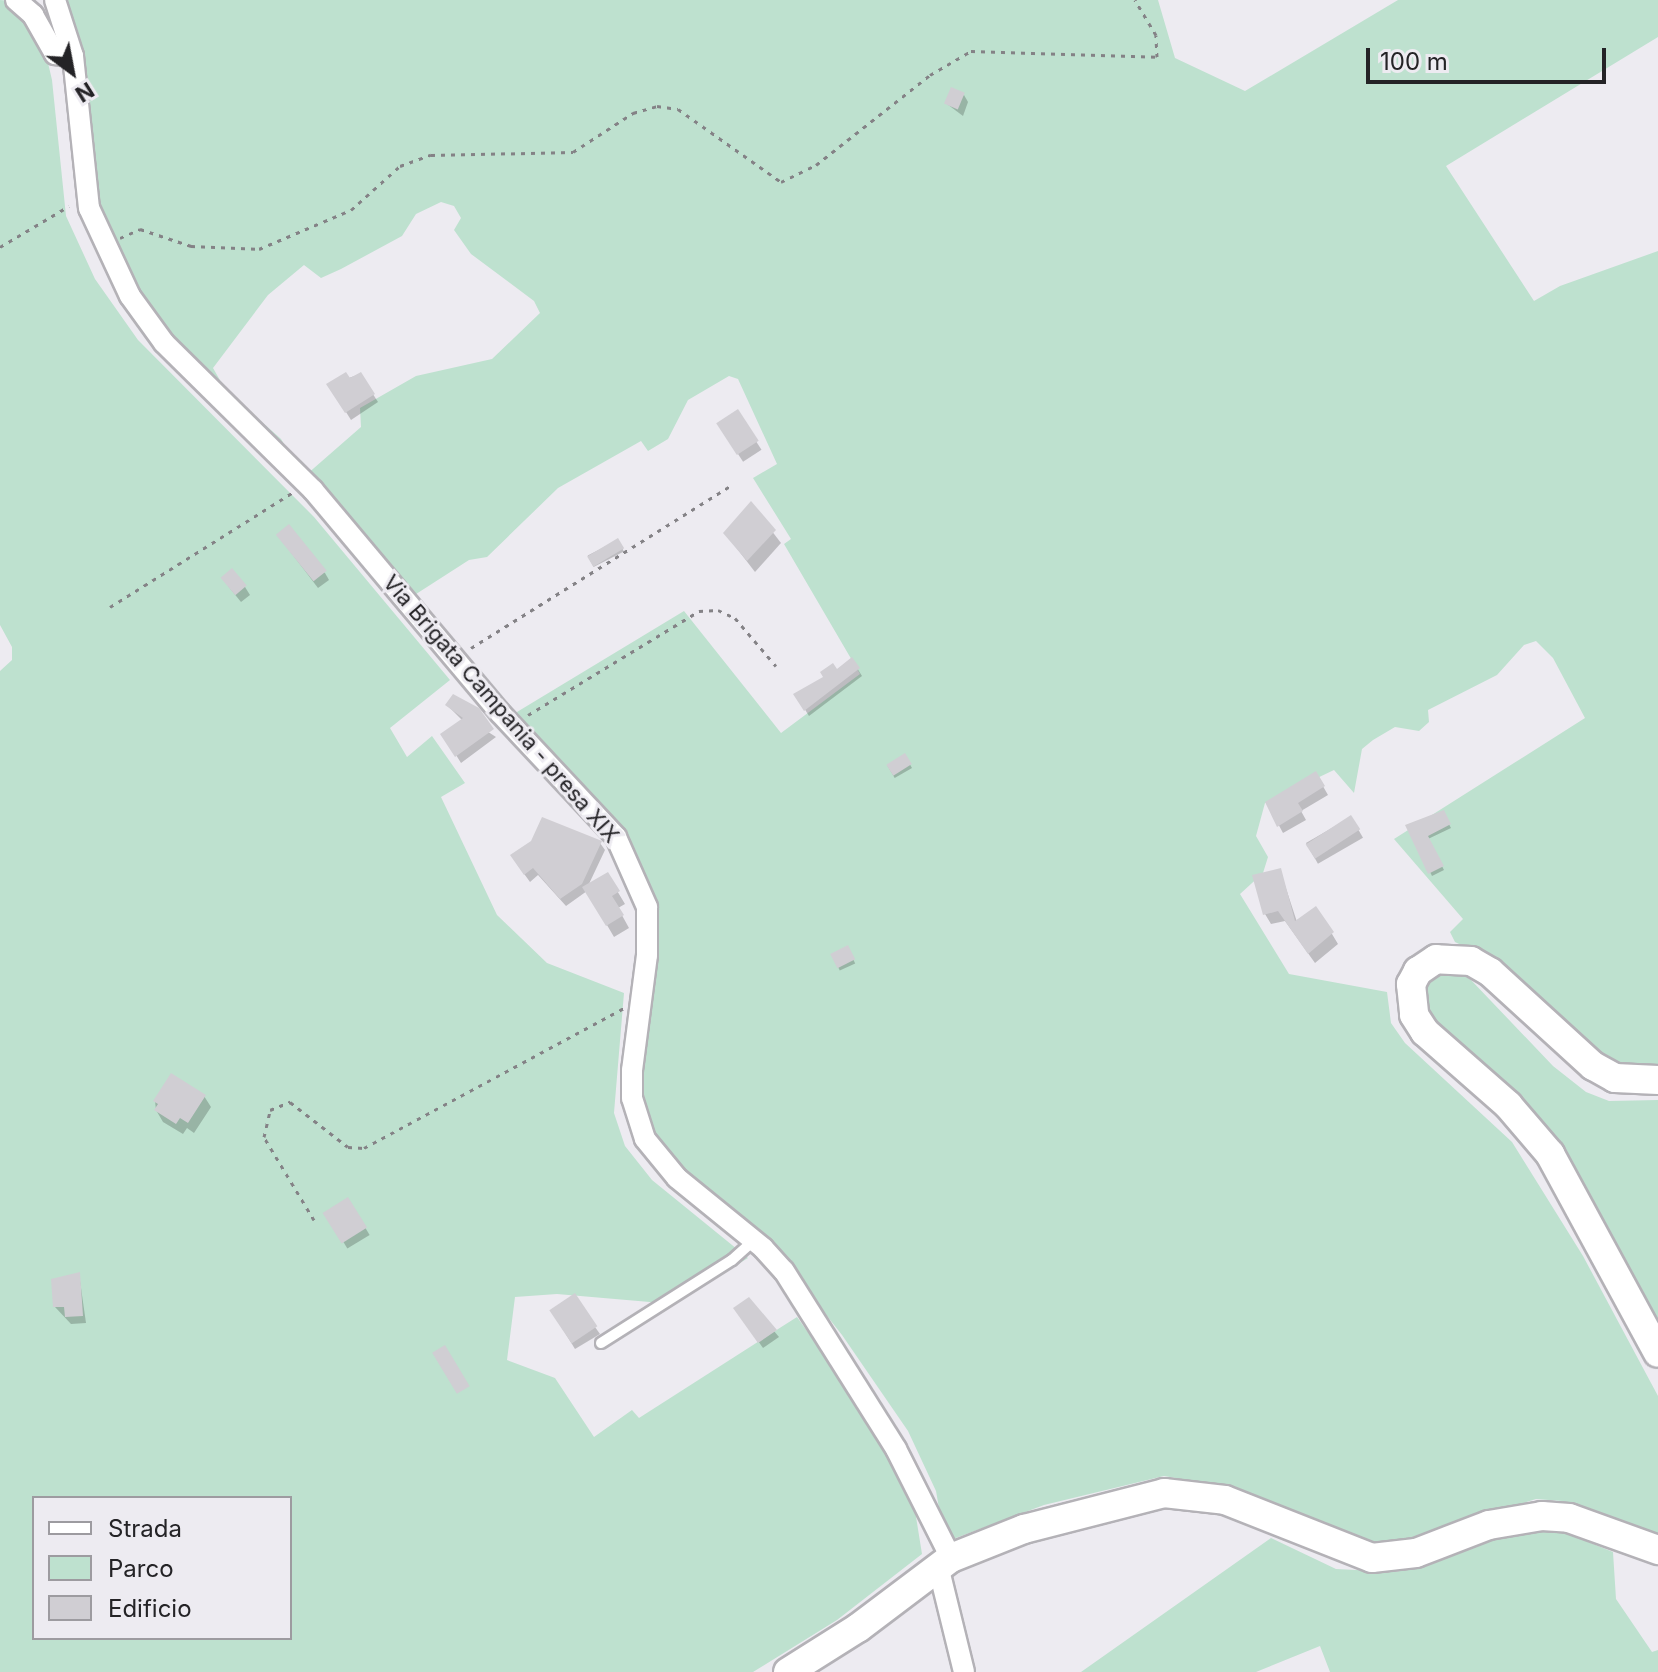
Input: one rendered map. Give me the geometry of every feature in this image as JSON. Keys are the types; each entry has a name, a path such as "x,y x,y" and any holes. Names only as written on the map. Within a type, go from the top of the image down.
{"main road":[{"path":"1658,1080 1615,1078 1593,1066 1490,972 1471,961 1436,959 1418,971 1411,984 1414,1015 1425,1032 1508,1105 1550,1154 1658,1353"},
{"path":"788,1672 858,1628 944,1562 1024,1529 1164,1493 1225,1500 1372,1558 1416,1553 1489,1525 1542,1516 1569,1518 1658,1550"}],"street":[{"path":"16,0 33,15 55,54 73,56"},
{"name":"Via Brigata Campania - presa XIX","path":"55,0 73,56 87,196 97,233 130,296 164,343 305,482 511,725 616,837 629,858 647,907 632,1098 645,1139 677,1178 754,1240 784,1271 896,1449 944,1562 964,1672"}],"lane":[{"path":"601,1343 732,1260 754,1240"}],"path":[{"path":"97,233 120,238 140,229 191,246 259,249 351,210 400,166 443,154 573,152 633,113 657,106 678,109 781,182 816,165 930,75 971,51 993,48 1157,57 1156,35 1135,0"},
{"path":"0,247 87,196"},
{"path":"110,607 276,506 305,482"},
{"path":"455,660 732,485"},
{"path":"511,725 699,611 718,610 735,618 776,666"},
{"path":"314,1220 264,1137 270,1110 290,1102 348,1147 364,1148 642,999"}],"green space":[{"path":"0,0 34,3 52,80 66,216 95,279 138,340 314,517 450,680 390,728 407,757 432,736 465,783 441,797 497,915 547,963 624,993 614,1113 625,1146 652,1180 748,1258 673,1304 557,1294 515,1297 507,1360 555,1378 594,1437 632,1410 639,1418 797,1317 887,1443 913,1498 922,1554 837,1620 753,1672 0,1672 0,671 12,660 12,647 0,625"},
{"path":"58,0 1158,0 1175,58 1245,91 1398,0 1658,0 1658,37 1446,166 1534,301 1560,286 1658,251 1658,1070 1614,1072 1490,959 1455,942 1450,932 1463,919 1394,839 1585,718 1553,658 1536,641 1524,645 1497,675 1428,710 1429,722 1419,731 1395,727 1362,749 1354,793 1334,770 1265,803 1256,836 1268,857 1263,873 1240,894 1289,974 1387,992 1391,1023 1405,1043 1512,1142 1583,1256 1658,1396 1658,1534 1562,1501 1536,1499 1392,1544 1367,1544 1322,1533 1240,1489 1164,1476 1044,1505 945,1542 936,1491 908,1431 842,1335 780,1256 669,1163 638,1111 651,899 512,715 684,611 781,733 860,674 784,544 791,539 753,478 777,464 738,379 729,376 688,400 668,439 648,451 641,441 558,488 487,557 469,560 413,596 306,475 361,427 360,408 416,376 492,359 540,313 534,301 471,254 454,230 461,218 454,206 441,202 416,214 402,236 341,269 321,278 304,265 268,295 213,368 225,389 281,439 295,463 156,325 98,235"},
{"path":"1439,972 1458,972 1471,980 1553,1066 1586,1092 1609,1101 1658,1100 1658,1335 1608,1241 1453,1050 1416,993"},
{"path":"1556,1529 1613,1552 1616,1599 1652,1652 1658,1650 1658,1672 1330,1672 1320,1646 1256,1672 1081,1672 1271,1538 1336,1569 1396,1572 1518,1531"}],"building":[{"path":"951,87 965,93 958,109 944,104"},
{"path":"346,372 350,378 361,372 375,394 345,413 326,384"},
{"path":"738,409 759,441 737,455 716,423"},
{"path":"751,501 776,530 747,561 723,533"},
{"path":"289,524 327,571 314,581 276,535"},
{"path":"618,538 624,548 593,567 587,557"},
{"path":"232,568 247,586 235,595 221,578"},
{"path":"852,657 860,668 804,711 793,694 823,677 820,672 833,663 837,669"},
{"path":"453,694 479,708 494,729 455,757 440,734 463,718 445,705"},
{"path":"905,753 912,764 893,776 886,765"},
{"path":"1316,771 1325,786 1298,803 1303,811 1277,827 1265,802"},
{"path":"1444,810 1451,824 1428,836 1444,866 1428,874 1405,825"},
{"path":"1351,815 1360,829 1315,859 1306,844"},
{"path":"542,817 602,841 582,884 560,899 533,868 524,875 510,855 531,841"},
{"path":"1281,868 1295,921 1316,906 1334,932 1308,954 1278,911 1263,915 1252,875"},
{"path":"608,872 620,891 612,896 624,915 606,926 582,887"},
{"path":"848,945 855,959 837,968 830,954"},
{"path":"171,1073 206,1095 188,1123 180,1118 176,1124 154,1110 158,1104 153,1101"},
{"path":"348,1197 367,1228 342,1243 323,1213"},
{"path":"80,1272 83,1316 65,1317 64,1307 53,1307 51,1279"},
{"path":"575,1293 597,1326 572,1343 549,1310"},
{"path":"749,1297 777,1330 758,1343 733,1308"},
{"path":"445,1345 470,1386 457,1394 432,1353"}]}
